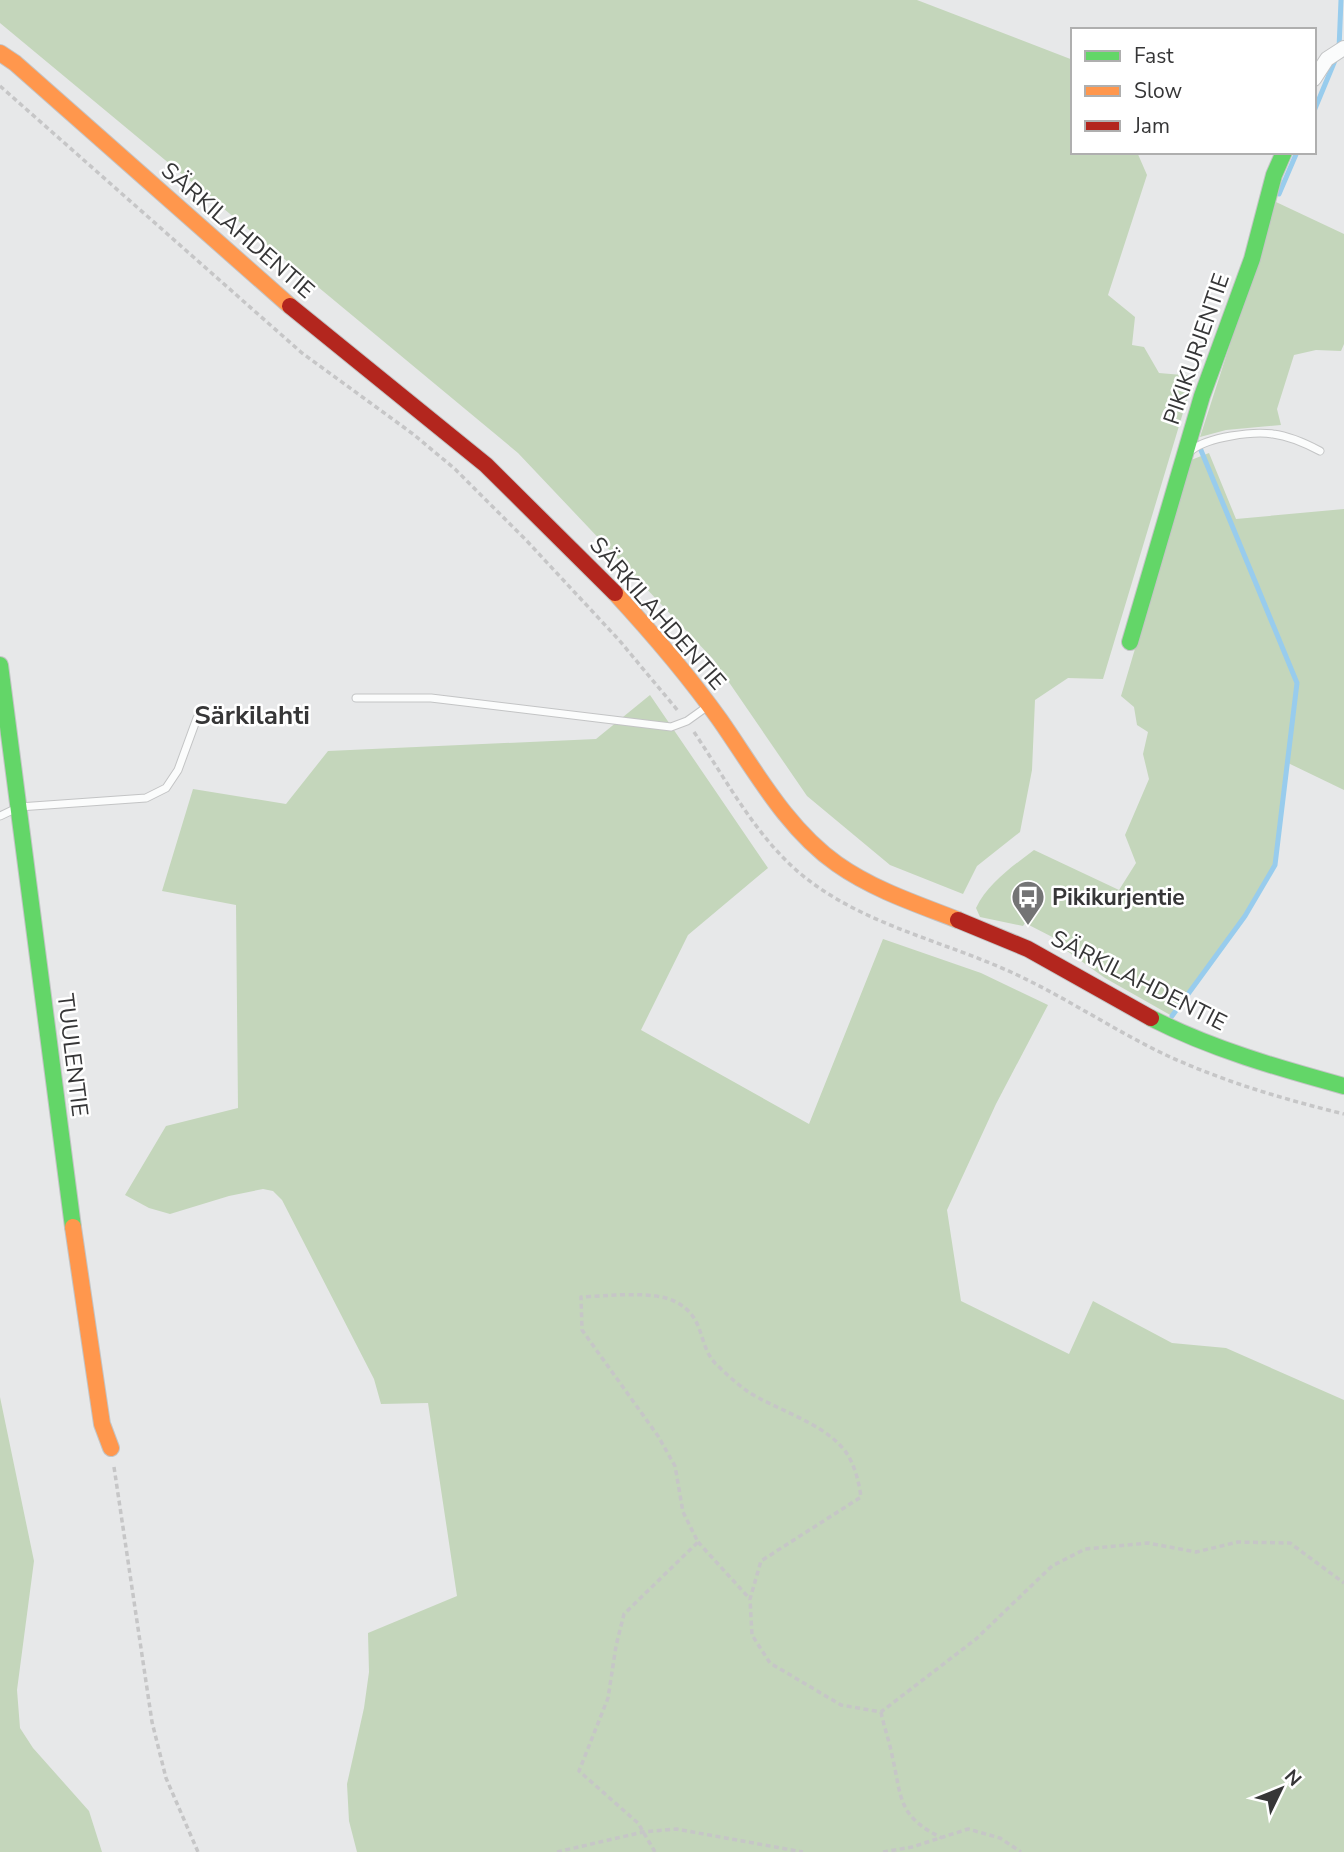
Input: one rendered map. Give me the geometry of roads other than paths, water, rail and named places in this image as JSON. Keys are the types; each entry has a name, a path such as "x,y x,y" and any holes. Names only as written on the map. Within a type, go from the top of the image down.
{"street":[{"path":"1316,76 1327,60 1344,48"},
{"name":"SÄRKILAHDENTIE","path":"0,53 15,63 268,289 349,355 451,432 479,457 629,609 709,705 756,775 800,830 833,861 884,891 996,934 1048,958 1163,1024 1282,1069 1344,1086"},
{"name":"PIKIKURJENTIE","path":"1130,642 1202,396 1252,259 1274,175 1283,154"},
{"name":"TUULENTIE","path":"0,665 69,1205 102,1424 111,1448"}],"lane":[{"path":"1184,458 1198,445 1232,436 1259,434 1272,434 1301,442 1320,451"},
{"path":"356,698 431,698 671,727 687,721 709,705"},
{"path":"0,816 19,807 146,798 166,788 178,770 197,718"}],"waterway":[{"path":"1339,49 1341,0"},
{"path":"1316,106 1336,58"},
{"path":"1279,194 1296,154"},
{"path":"1172,1016 1245,916 1275,865 1297,683 1198,443"}],"place":[{"name":"Pikikurjentie","path":"1028,927"}],"district":[{"name":"Särkilahti","path":"252,715"}]}
